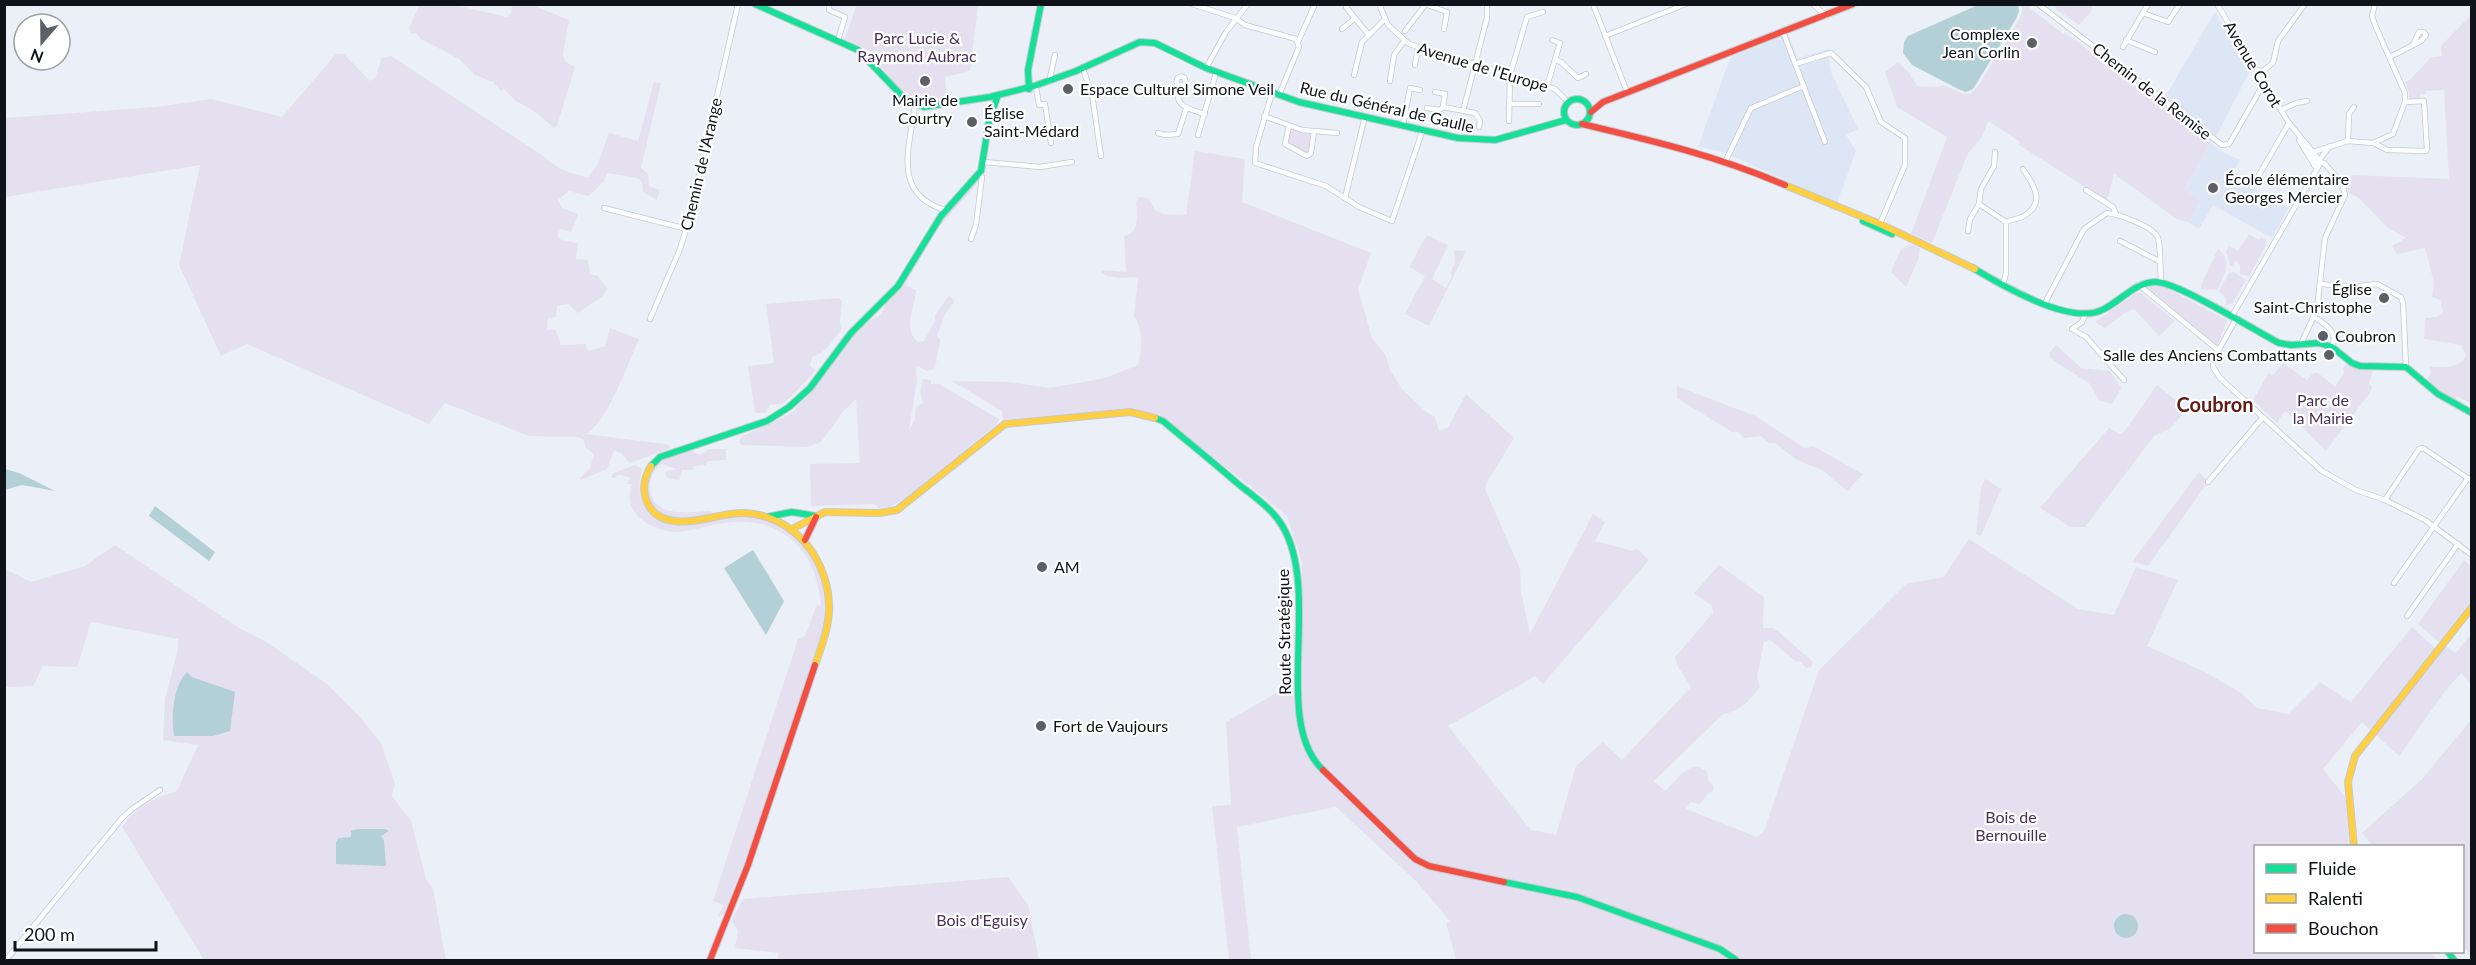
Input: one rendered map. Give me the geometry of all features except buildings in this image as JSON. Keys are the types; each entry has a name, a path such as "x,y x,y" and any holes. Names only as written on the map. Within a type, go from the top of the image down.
{"street":[{"name":"Chemin de l'Arange","path":"650,319 687,229 738,4"},
{"path":"755,4 777,16 838,40 863,54 897,92 915,104 906,171 919,197 934,207 945,210"},
{"path":"776,4 777,16"},
{"path":"830,4 829,10 845,17 838,40"},
{"path":"1041,4 1028,70 1039,105 1046,104 1051,142"},
{"path":"1192,4 1245,25 1286,35 1298,42"},
{"path":"1218,13 1220,4"},
{"path":"1206,68 1248,4"},
{"name":"Avenue de l'Europe","path":"1379,4 1384,20 1404,41 1418,48 1546,86 1558,91 1566,105"},
{"path":"1463,111 1487,18 1487,4"},
{"path":"1593,4 1627,92"},
{"path":"1605,36 1686,4"},
{"path":"1813,4 1826,16"},
{"path":"1582,124 1603,102 1852,4"},
{"name":"Chemin de la Remise","path":"2038,4 2226,146 2264,83"},
{"path":"2123,47 2148,4"},
{"path":"2143,13 2168,22 2180,4"},
{"path":"2259,74 2273,63 2278,41 2305,4"},
{"path":"2373,143 2392,134 2405,102 2405,93 2372,16 2374,4"},
{"path":"1298,42 1302,39 1306,20 1314,5"},
{"path":"1405,31 1425,5 1447,12 1444,29"},
{"name":"Avenue Corot","path":"2220,5 2314,165"},
{"path":"1346,7 1368,34"},
{"path":"1509,121 1510,75 1527,17 1543,12"},
{"path":"1342,29 1354,19"},
{"path":"1354,75 1360,45 1368,34 1384,20"},
{"path":"1783,32 1825,142"},
{"path":"1546,86 1560,43 1552,40"},
{"path":"2126,40 2156,52"},
{"name":"Rue du Général de Gaulle","path":"915,104 932,107 997,98 1083,69 1143,41 1155,43 1206,68 1305,104 1458,138 1488,141 1510,137 1542,125 1566,120"},
{"path":"1390,81 1395,55 1404,41"},
{"path":"1279,95 1299,47 1298,42"},
{"path":"2390,57 2413,45"},
{"path":"1415,65 1418,48"},
{"path":"1795,64 1831,53 1866,87 1881,122 1905,138 1905,165 1879,226"},
{"path":"1049,82 1055,56"},
{"path":"1349,58 1357,60"},
{"path":"1555,60 1561,62 1578,78 1586,74"},
{"path":"1083,69 1092,94 1101,156"},
{"path":"1198,135 1216,72"},
{"path":"1180,85 1178,98 1186,109 1204,114"},
{"path":"1727,158 1751,108 1803,86"},
{"path":"1403,125 1410,88 1420,90"},
{"path":"1435,92 1445,94 1443,107"},
{"path":"1272,93 1256,147 1255,163 1326,186 1359,207 1392,221 1423,129"},
{"path":"710,960 748,865 830,620 830,593 826,576 815,553 792,529 767,517 734,513 690,521 672,521 662,518 652,511 642,492 645,474 652,463 660,457 747,429 782,412 810,388 851,333 898,286 945,210 980,172 984,162 989,121 997,98"},
{"path":"1603,102 1586,102 1579,98 1566,105 1566,120 1573,125 1582,124 1603,128 1727,158 1753,167 1784,184 1910,239 2069,313 2085,315 2099,311 2139,285 2161,282 2178,287 2279,343 2319,343 2332,347 2352,363 2360,366 2406,367 2438,394 2472,413"},
{"path":"987,100 989,121"},
{"path":"2281,111 2307,100"},
{"path":"2313,152 2348,141 2373,143 2387,150 2426,151 2424,101 2405,102"},
{"path":"1586,102 1597,124 1603,128"},
{"path":"1509,104 1539,104"},
{"name":"Rue du Général de Gaulle","path":"1542,125 1560,114 1566,105"},
{"path":"1428,108 1439,110 1443,107 1475,113 1480,121 1479,127"},
{"path":"2348,141 2349,114 2354,107"},
{"path":"1158,133 1178,134 1186,109"},
{"path":"1264,116 1289,126 1314,132 1337,133"},
{"path":"1345,198 1365,116"},
{"path":"2252,187 2289,123"},
{"name":"Avenue Corot","path":"2289,123 2320,161"},
{"path":"1289,126 1285,144 1307,156 1311,153 1314,132"},
{"path":"2330,146 2234,317 2213,360 2215,373 2322,471 2356,490 2385,500 2435,527 2472,555"},
{"path":"2301,344 2314,316 2321,284 2325,238 2345,195 2342,183 2304,149"},
{"path":"1968,231 1970,219 1979,204 1981,189 1994,166 1995,152"},
{"path":"2313,175 2314,165 2320,161"},
{"path":"984,162 1040,167 1072,162"},
{"path":"2006,222 2027,214 2036,202 2036,188 2024,169"},
{"path":"971,239 982,177 980,172"},
{"path":"2086,190 2113,207 2116,214"},
{"path":"1979,204 2006,222"},
{"path":"604,208 687,229"},
{"path":"2045,303 2084,229 2107,213 2116,214 2152,231 2158,237 2161,282"},
{"path":"2003,282 2006,222"},
{"path":"2120,241 2159,261"},
{"path":"2321,284 2351,287 2377,284 2401,297 2403,299 2406,367"},
{"path":"2139,285 2218,350"},
{"path":"2085,315 2082,322 2072,329 2086,337 2124,380"},
{"path":"2314,316 2334,334 2335,340 2332,347"},
{"name":"Route Stratégique","path":"792,529 816,516 831,512 885,513 897,510 1005,424 1130,412 1163,421 1268,508 1283,526 1294,552 1299,576 1299,716 1303,741 1318,766 1415,859 1428,866 1576,897 1720,949 1736,960"},
{"path":"2208,482 2263,417"},
{"path":"2385,500 2419,449 2423,448 2470,479 2394,583"},
{"path":"767,517 773,514 808,513 816,516 802,538"},
{"path":"802,538 806,523"},
{"path":"2408,616 2458,544"},
{"path":"2354,845 2348,782 2355,756 2472,607"},
{"path":"6,960 122,818 132,808 160,790"}],"shaded area":[{"path":"2018,4 2019,11 2016,19 1973,89 1966,92 1912,65 1903,53 1904,42 1908,36 1978,5"},
{"path":"2215,12 2251,69 2216,136 2165,97"},
{"path":"1788,34 1798,58 1829,49 1830,70 1858,129 1846,135 1856,151 1837,203 1739,159 1719,151 1698,147 1730,58"},
{"path":"2211,143 2224,153 2240,160 2234,171 2250,180 2248,185 2288,208 2272,238 2213,205 2199,229 2188,222 2201,201 2184,191"},
{"path":"5,469 19,473 55,491 22,485 5,490"},
{"path":"155,506 215,552 209,561 149,516"},
{"path":"753,550 784,601 766,635 724,568"},
{"path":"187,672 192,677 235,692 230,731 213,736 174,736 174,702 182,678"},
{"path":"358,829 389,831 381,836 384,840 386,866 336,864 336,842 339,838 351,837 351,831"},
{"path":"2126,914 2135,917 2138,926 2135,935 2126,938 2117,935 2114,926 2117,917"}],"green space":[{"path":"420,4 455,5 507,17 511,13 512,5 532,5 569,20 563,55 566,62 575,67 557,126 554,128 534,111 516,101 504,89 501,91 493,82 475,75 459,59 421,39 416,33 411,34 409,28"},
{"name":"Parc Lucie & Raymond Aubrac","path":"857,4 978,5 970,71 945,77 947,102 913,100 894,83 869,51 845,39"},
{"path":"2055,4 2092,5 2091,11 2079,25 2056,9"},
{"path":"2022,5 2029,5 2059,31 2073,38 2211,143 2184,190 2201,201 2188,222 2177,219 2114,174 2107,201 2019,145 2020,142 1988,121 1982,137 1968,153 1932,243 1911,234 1947,137 1897,107 1885,72 1898,62 1917,86 1938,87 1943,85 1970,94 1979,85 2017,23 2022,14"},
{"path":"2471,15 2471,404 2457,396 2454,402 2426,381 2431,373 2430,367 2455,365 2466,356 2461,345 2424,339 2425,318 2437,317 2443,311 2440,300 2432,297 2434,282 2425,248 2397,254 2392,246 2406,238 2388,228 2359,198 2349,193 2345,183 2351,175 2449,179 2444,90 2426,91 2426,94 2420,94 2420,98 2409,99 2405,82 2411,79 2431,57 2442,56 2441,46"},
{"path":"336,54 344,54 370,81 375,78 382,58 391,56 542,155 552,164 588,177 597,166 609,133 638,141 654,82 661,83 641,168 648,174 649,186 660,190 657,200 643,192 642,182 638,178 607,173 604,181 589,196 569,191 558,200 562,208 578,214 571,232 560,229 557,237 578,243 576,259 588,260 590,274 598,276 607,288 604,295 578,313 568,304 557,306 556,317 548,318 547,330 556,330 561,345 585,344 588,351 605,346 610,328 639,339 602,418 586,434 665,444 670,448 630,463 621,453 614,451 607,469 581,480 580,478 590,468 594,454 585,447 584,440 578,437 529,436 445,403 429,424 247,344 221,356 179,265 200,165 5,197 5,118 156,107 211,99 282,117"},
{"path":"1291,129 1311,135 1308,153 1288,144 1286,140"},
{"name":"Bois de Bernouille","path":"1195,151 1245,159 1242,202 1371,253 1358,289 1372,338 1386,356 1390,370 1402,389 1425,411 1435,417 1439,431 1448,427 1466,394 1514,438 1485,489 1520,569 1521,591 1530,634 1593,514 1605,522 1595,541 1633,551 1636,548 1649,560 1543,684 1535,676 1448,726 1531,830 1556,835 1576,766 1603,742 1622,760 1691,687 1677,665 1675,657 1713,613 1712,606 1694,593 1719,565 1764,597 1763,628 1773,628 1779,632 1813,662 1811,667 1806,668 1773,642 1769,640 1764,642 1757,676 1760,687 1740,708 1723,714 1654,781 1665,791 1684,772 1695,767 1701,768 1707,772 1708,780 1714,786 1713,791 1708,793 1700,804 1690,802 1686,809 1757,837 1764,831 1819,670 1906,584 1944,577 1969,539 2078,609 2114,615 2136,567 2178,580 2147,646 2205,672 2241,693 2257,708 2288,714 2320,682 2351,702 2412,627 2439,652 2445,646 2456,653 2471,634 2471,684 2461,673 2445,691 2399,756 2362,722 2323,769 2345,797 2350,845 2254,845 2254,953 2430,953 2439,960 1456,960 1446,923 1450,921 1417,882 1336,807 1237,827 1251,960 1229,960 1212,806 1231,805 1226,722 1299,680 1302,562 1287,516 1159,414 1123,409 1003,420 1002,411 952,381 1009,382 1050,388 1105,378 1138,365 1141,340 1139,327 1134,317 1138,280 1135,277 1106,276 1101,272 1105,270 1126,272 1124,236 1133,231 1135,227 1136,202 1139,197 1148,198 1155,210 1163,214 1186,215"},
{"path":"977,178 980,180 934,233 905,285 916,290 910,325 913,337 918,342 924,341 935,321 935,315 949,296 954,303 945,314 937,336 940,340 935,369 926,371 920,367 916,368 917,380 909,430 915,420 916,407 923,403 920,392 923,379 931,380 931,384 939,384 999,419 998,423 907,497 890,507 879,508 874,504 811,506 810,464 860,463 856,399 842,413 821,442 807,447 742,445 739,442 742,436 790,414 812,391 822,379 825,369 849,340 870,320 879,316 937,224"},
{"path":"2249,234 2259,240 2261,237 2266,240 2266,245 2249,276 2240,274 2240,265 2236,260 2232,266 2230,265 2226,251 2229,246 2238,251"},
{"path":"1427,235 1448,245 1432,279 1446,288 1455,263 1454,250 1466,251 1429,326 1405,314 1425,276 1409,267"},
{"path":"1910,244 1920,248 1919,257 1906,287 1891,272 1901,249"},
{"path":"2218,249 2223,254 2226,264 2222,279 2217,290 2201,289 2201,285"},
{"path":"2234,272 2246,280 2233,303 2226,305 2226,299 2219,291 2229,273"},
{"path":"2160,285 2227,320 2217,347 2146,287"},
{"path":"2136,293 2141,293 2175,321 2159,336 2134,309 2126,312 2105,328 2095,322"},
{"path":"839,298 842,301 840,322 842,328 826,349 812,357 810,366 816,370 790,398 781,404 770,405 765,413 755,413 748,366 774,363 766,304"},
{"path":"2056,345 2081,368 2110,371 2121,388 2112,404 2099,400 2090,384 2050,358 2050,352"},
{"name":"Parc de la Mairie","path":"2283,363 2307,380 2313,373 2318,373 2335,387 2347,363 2353,367 2373,371 2369,384 2372,386 2371,391 2326,451 2288,413 2284,412 2277,423 2253,400 2269,373 2273,375"},
{"path":"2157,385 2186,411 2169,429 2154,436 2085,527 2070,527 2040,508 2109,428 2121,434 2124,432"},
{"path":"1677,386 1755,416 1805,448 1813,446 1863,474 1847,491 1822,470 1797,460 1775,443 1769,443 1761,436 1744,438 1738,432 1732,432 1677,398"},
{"path":"709,449 726,449 726,460 709,461 705,465 694,466 692,470 682,470 679,480 667,478 665,472 676,469 661,464 653,475 650,489 653,499 665,509 674,512 710,511 713,513 678,518 658,512 648,499 646,491 653,466 670,456 690,450 700,455"},
{"path":"635,465 642,468 640,496 644,506 658,519 669,524 681,525 732,516 753,517 772,522 789,531 804,544 814,556 825,582 828,602 826,624 820,647 746,857 724,913 718,917 723,905 713,901 798,639 805,636 817,605 821,606 819,588 806,556 784,534 769,526 752,522 733,522 671,532 647,523 631,506 632,484 627,484 630,477 618,475 615,478 611,477 614,473"},
{"path":"2199,472 2208,482 2148,566 2132,562"},
{"path":"1985,479 2001,489 1981,536 1976,535 1981,488"},
{"path":"115,545 241,629 265,641 327,684 361,718 381,743 395,784 392,796 411,821 426,879 433,889 446,960 204,960 122,827 146,804 177,791 198,745 163,740 165,699 178,649 178,639 91,622 77,667 43,666 33,686 5,687 5,569 31,582 85,566"},
{"path":"2464,560 2471,566 2471,601 2439,642 2418,624"},
{"path":"2471,720 2472,960 2464,948 2464,845 2372,845 2362,833 2422,779"},
{"name":"Bois d'Eguisy","path":"1008,877 1028,905 1039,960 777,960 779,953 735,948 738,930 731,921 743,899"}],"traffic: fast":[{"path":"755,4 858,50 904,98 924,107 990,97 1034,86 1076,71 1140,42 1155,43 1206,68 1299,102 1458,138 1495,140 1566,120"},
{"path":"1029,89 1028,70 1041,4"},
{"path":"651,466 660,457 767,421 789,407 810,388 851,333 898,286 941,216 981,171 989,121 997,98"},
{"path":"1577,99 1587,102 1590,112 1587,122 1577,125 1567,122 1564,112 1567,102 1577,99"},
{"path":"1863,221 1892,234"},
{"path":"1973,268 2037,302 2074,313 2091,313 2104,309 2135,288 2148,283 2166,284 2198,298 2279,343 2291,345 2319,343 2332,347 2352,363 2360,366 2406,367 2438,394 2472,413"},
{"path":"1155,418 1163,421 1262,503 1283,527 1294,555 1298,587 1300,721 1308,748 1323,770"},
{"path":"767,517 792,512 816,516"},
{"path":"1504,882 1577,897 1720,949 1736,960"},
{"path":"2449,953 2454,960"}],"traffic: slow":[{"path":"1785,185 1880,224 1975,269"},
{"path":"792,529 825,512 879,513 897,510 1005,424 1130,412 1155,418"},
{"path":"651,466 644,492 646,501 656,514 683,522 734,513 762,515 779,522 806,544 824,576 828,593 827,625 815,665"},
{"path":"2354,845 2348,782 2355,756 2472,607"}],"traffic: jam":[{"path":"1591,112 1603,102 1853,4"},
{"path":"1582,124 1710,157 1785,185"},
{"path":"805,540 816,517"},
{"path":"710,960 748,865 815,665"},
{"path":"1323,770 1415,859 1429,866 1504,882"}],"place":[{"name":"Complexe Jean Corlin","path":"2032,43"},
{"name":"Mairie de Courtry","path":"925,81"},
{"name":"Espace Culturel Simone Veil","path":"1068,89"},
{"name":"Église Saint-Médard","path":"972,122"},
{"name":"École élémentaire Georges Mercier","path":"2213,188"},
{"name":"Église Saint-Christophe","path":"2384,298"},
{"name":"Coubron","path":"2323,336"},
{"name":"Salle des Anciens Combattants","path":"2329,355"},
{"name":"AM","path":"1042,567"},
{"name":"Fort de Vaujours","path":"1041,726"}],"district":[{"name":"Coubron","path":"2215,405"}]}
